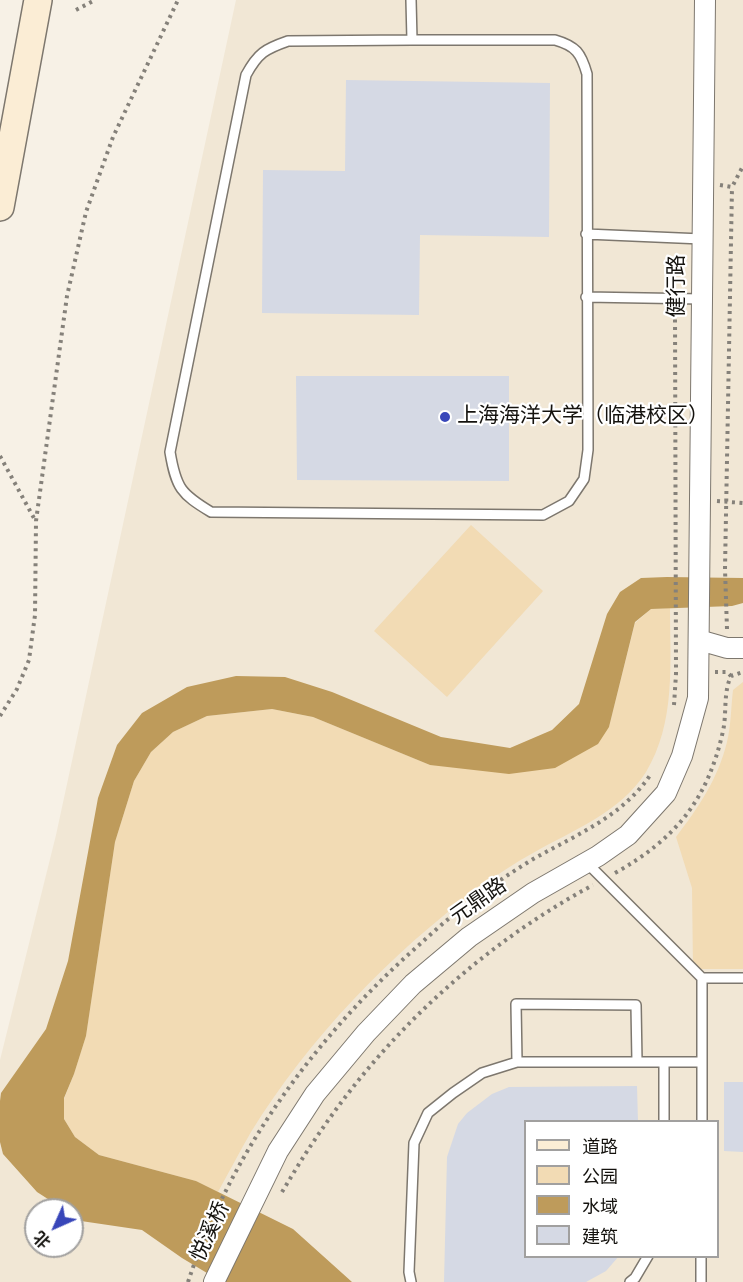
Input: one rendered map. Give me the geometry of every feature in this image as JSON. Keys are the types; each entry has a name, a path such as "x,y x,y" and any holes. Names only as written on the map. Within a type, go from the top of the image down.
{"main road":[{"path":"0,207 38,0"}],"street":[{"name":"健行路","path":"700,614 705,0"},
{"name":"元鼎路","path":"251,1204 278,1151 315,1094 366,1033 413,984 469,937 628,835 666,793 682,756 698,698 700,614"},
{"path":"699,640 727,648 743,648"},
{"name":"悦溪桥","path":"215,1281 251,1204"}],"lane":[{"path":"411,0 412,40"},
{"path":"412,40 555,40 570,44 582,57 587,74 586,234 588,450 584,479 569,501 543,515 211,512 188,498 174,479 170,452 246,75 256,57 272,46 288,41 412,40"},
{"path":"586,234 702,239"},
{"path":"586,297 702,299"},
{"path":"587,863 702,978 743,978"},
{"path":"702,978 702,1120"},
{"path":"518,1062 516,1004 636,1005 637,1062"},
{"path":"411,1282 414,1143 428,1113 482,1073 518,1062 702,1062"},
{"path":"663,1120 664,1062"},
{"path":"630,1282 647,1258"},
{"path":"701,1258 701,1282"}],"path":[{"path":"76,10 95,0"},
{"path":"0,716 17,689 29,660 35,615 36,521 67,296 86,212 113,137 178,0"},
{"path":"727,615 725,569 732,187 743,166"},
{"path":"702,182 732,187"},
{"path":"674,706 675,299"},
{"path":"0,456 36,521"},
{"path":"610,876 648,854 667,839 686,818 703,789 718,753 724,723 727,684 731,676 743,672"},
{"path":"188,1282 226,1190 257,1135 292,1083 338,1025 387,972 435,930 483,891 616,812 636,794 655,766"},
{"path":"276,1201 316,1137 360,1079 404,1029 449,985 506,939 564,901 601,881"},
{"path":"591,886 598,893"}],"shaded area":[{"name":"上海海洋大学（临港校区）","path":"236,0 743,0 743,1282 0,1282 0,1060 56,835"}],"green space":[{"path":"471,525 543,591 447,697 374,631"},
{"path":"670,608 667,713 656,753 646,772 623,799 609,810 485,883 383,969 326,1030 299,1063 251,1132 218,1192 196,1181 99,1155 75,1137 64,1119 64,1099 86,1036 115,842 134,781 151,752 173,732 207,716 272,709 313,717 430,765 609,727 635,623 651,609"},
{"path":"743,682 743,969 693,969 692,888 676,837 713,781 728,736 733,690"}],"water":[{"path":"641,578 743,578 743,603 732,606 651,609 635,622 609,727 598,744 555,768 509,774 430,765 313,717 272,709 207,716 173,732 151,752 134,781 115,842 86,1036 64,1098 64,1119 75,1137 99,1155 196,1181 293,1229 352,1282 222,1282 142,1230 84,1221 84,1198 46,1198 37,1192 3,1154 0,1142 1,1093 46,1029 68,961 98,798 117,745 142,713 187,687 236,676 285,677 332,692 441,737 510,748 552,730 579,704 607,614 620,592"}],"building":[{"path":"346,80 550,83 549,237 420,235 419,315 262,313 263,170 345,171"},
{"path":"296,376 509,376 509,481 297,480"},
{"path":"724,1082 743,1082 743,1152 724,1151"},
{"path":"637,1086 638,1120 524,1120 524,1258 617,1258 606,1271 586,1282 444,1282 447,1157 458,1124 467,1113 492,1094 509,1087"}],"place":[{"name":"上海海洋大学（临港校区）","path":"445,417"}]}
